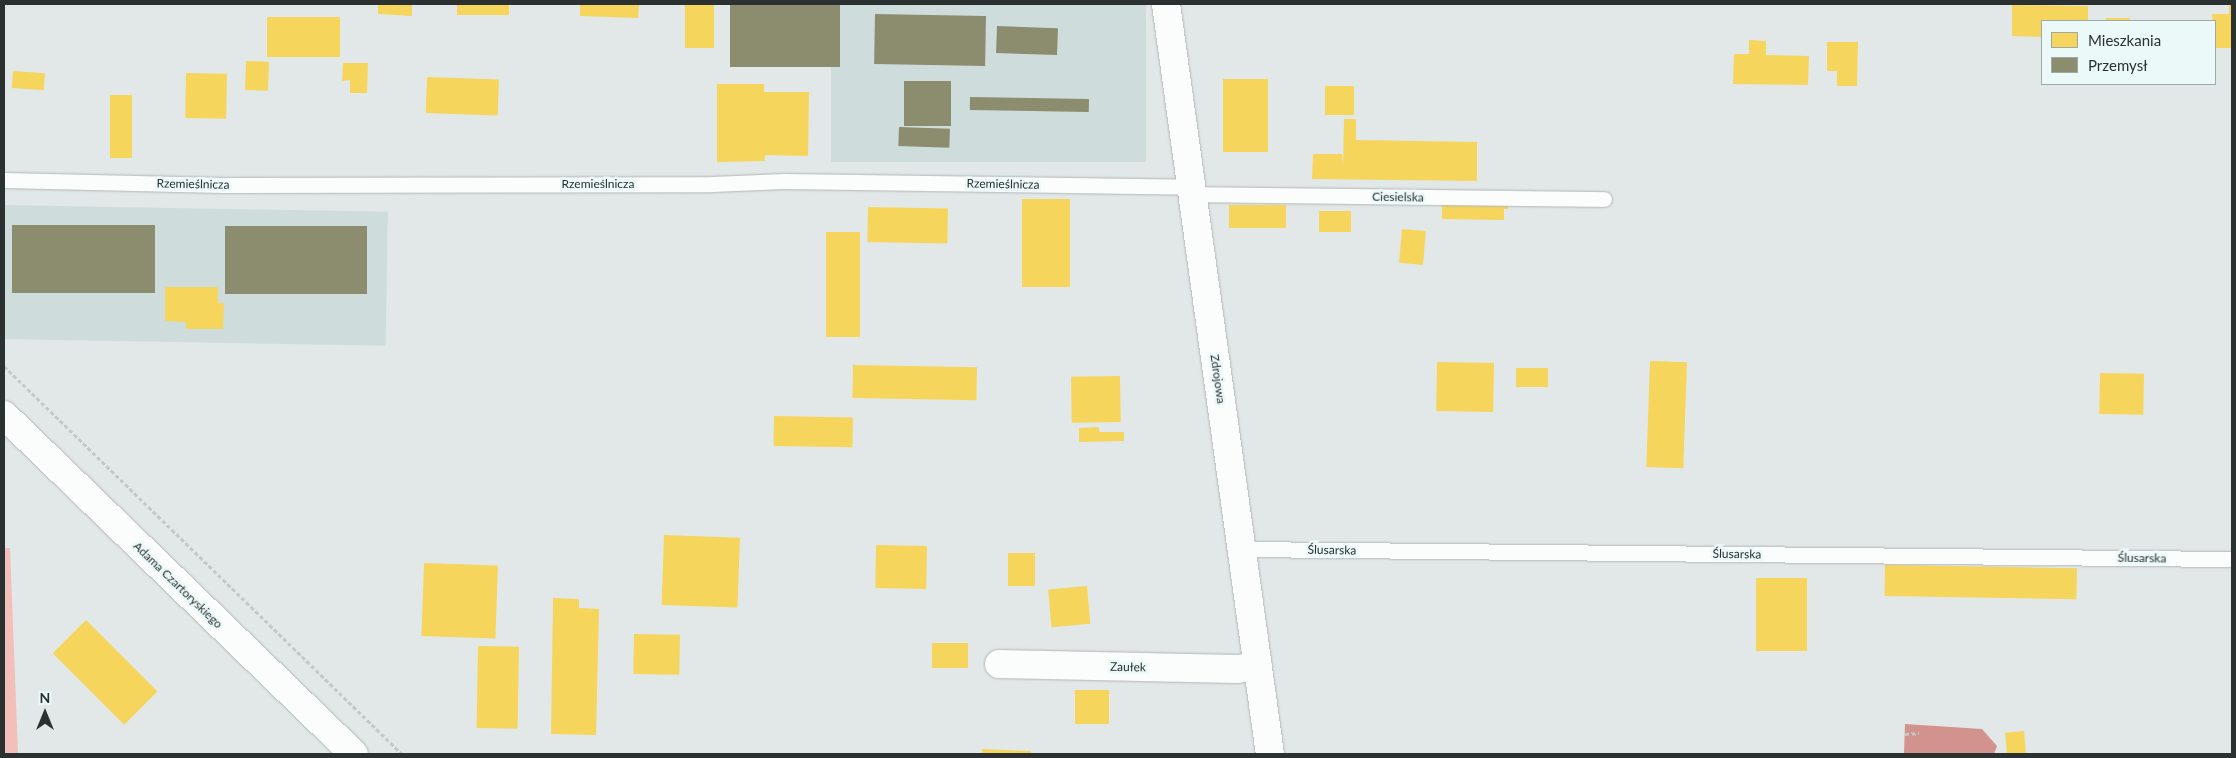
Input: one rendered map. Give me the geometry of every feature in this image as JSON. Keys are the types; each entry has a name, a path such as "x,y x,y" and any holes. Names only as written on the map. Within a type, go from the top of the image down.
{"street":[{"name":"Zdrojowa","path":"1166,4 1270,754"},
{"name":"Adama Czartoryskiego","path":"4,414 354,754"},
{"name":"Zaułek","path":"999,664 1237,669 1258,666"}],"lane":[{"name":"Rzemieślnicza","path":"4,180 223,185 712,184 784,181 1192,191"},
{"name":"Ciesielska","path":"1192,191 1604,199"},
{"name":"Ślusarska","path":"1241,549 2232,559"}],"path":[{"path":"4,366 402,754"},
{"path":"1904,734 1919,733"}],"shaded area":[{"path":"831,4 1146,4 1146,162 831,162"},
{"path":"4,205 388,212 386,346 4,339"},
{"path":"4,548 10,548 18,754 4,754"},
{"path":"1905,724 1982,729 1997,746 1994,754 1904,754"}],"building: Mieszkania":[{"path":"378,4 412,4 412,16 378,14"},
{"path":"457,4 509,4 509,15 457,15"},
{"path":"580,4 639,4 638,18 580,16"},
{"path":"685,4 714,4 714,48 685,48"},
{"path":"2012,5 2088,6 2088,20 2041,20 2041,37 2012,36"},
{"path":"2229,5 2232,5 2232,48 2216,48 2216,20 2213,20 2212,14 2229,14"},
{"path":"267,17 340,17 340,57 267,57"},
{"path":"2106,18 2130,18 2130,20 2106,20"},
{"path":"1749,40 1766,41 1766,55 1809,56 1808,85 1733,84 1734,54 1749,54"},
{"path":"1827,42 1858,42 1857,86 1837,86 1837,71 1827,71"},
{"path":"246,61 269,62 268,91 245,90"},
{"path":"343,63 368,63 367,93 350,93 350,80 342,81"},
{"path":"13,71 45,73 44,90 12,88"},
{"path":"186,73 227,74 226,119 185,118"},
{"path":"427,77 499,80 498,115 426,113"},
{"path":"1223,79 1268,79 1268,152 1223,152"},
{"path":"717,84 764,84 764,92 809,92 808,156 765,155 765,161 717,162"},
{"path":"1325,86 1354,86 1354,115 1325,115"},
{"path":"110,95 132,95 132,158 110,158"},
{"path":"1344,119 1356,119 1356,140 1477,142 1477,181 1312,179 1313,154 1342,154 1343,166"},
{"path":"1022,199 1070,199 1070,287 1022,287"},
{"path":"1442,203 1508,204 1508,209 1504,209 1504,220 1442,219"},
{"path":"1229,205 1286,205 1286,228 1229,228"},
{"path":"868,207 948,208 947,243 867,242"},
{"path":"1319,211 1351,211 1351,232 1319,232"},
{"path":"1402,229 1426,231 1423,265 1399,263"},
{"path":"826,232 860,232 860,337 826,337"},
{"path":"165,287 218,287 218,303 224,303 223,329 186,329 186,322 165,321"},
{"path":"1650,361 1687,362 1683,468 1646,467"},
{"path":"1437,362 1494,363 1493,412 1436,411"},
{"path":"853,365 977,367 976,400 852,398"},
{"path":"1516,368 1548,368 1548,387 1516,387"},
{"path":"2100,373 2144,374 2143,415 2099,414"},
{"path":"1120,376 1121,422 1072,423 1071,377"},
{"path":"774,416 853,417 852,447 773,446"},
{"path":"1099,427 1099,432 1124,432 1124,441 1079,442 1079,428"},
{"path":"664,535 740,538 738,608 662,605"},
{"path":"876,545 927,546 926,589 875,588"},
{"path":"1008,553 1035,553 1035,586 1008,586"},
{"path":"424,563 498,566 495,639 421,636"},
{"path":"1885,565 2077,568 2076,599 1884,596"},
{"path":"1756,578 1807,578 1807,651 1756,651"},
{"path":"1087,586 1090,624 1051,627 1048,589"},
{"path":"553,598 579,599 579,608 599,609 596,735 551,734"},
{"path":"86,620 157,691 124,725 53,653"},
{"path":"634,634 680,635 679,675 633,674"},
{"path":"932,643 968,643 968,668 932,668"},
{"path":"478,646 519,647 518,729 477,728"},
{"path":"1075,690 1109,690 1109,724 1075,724"},
{"path":"2024,731 2026,754 2007,754 2005,733"},
{"path":"982,749 1031,751 1031,754 982,754"}],"building: Przemysł":[{"path":"730,4 840,4 840,67 730,67"},
{"path":"875,14 986,16 985,66 874,64"},
{"path":"997,26 1058,28 1057,55 996,53"},
{"path":"904,81 951,81 951,126 904,126"},
{"path":"970,97 1089,99 1089,112 970,110"},
{"path":"899,127 950,129 949,148 898,146"},
{"path":"12,225 155,225 155,293 12,293"},
{"path":"225,226 367,226 367,294 225,294"}]}
